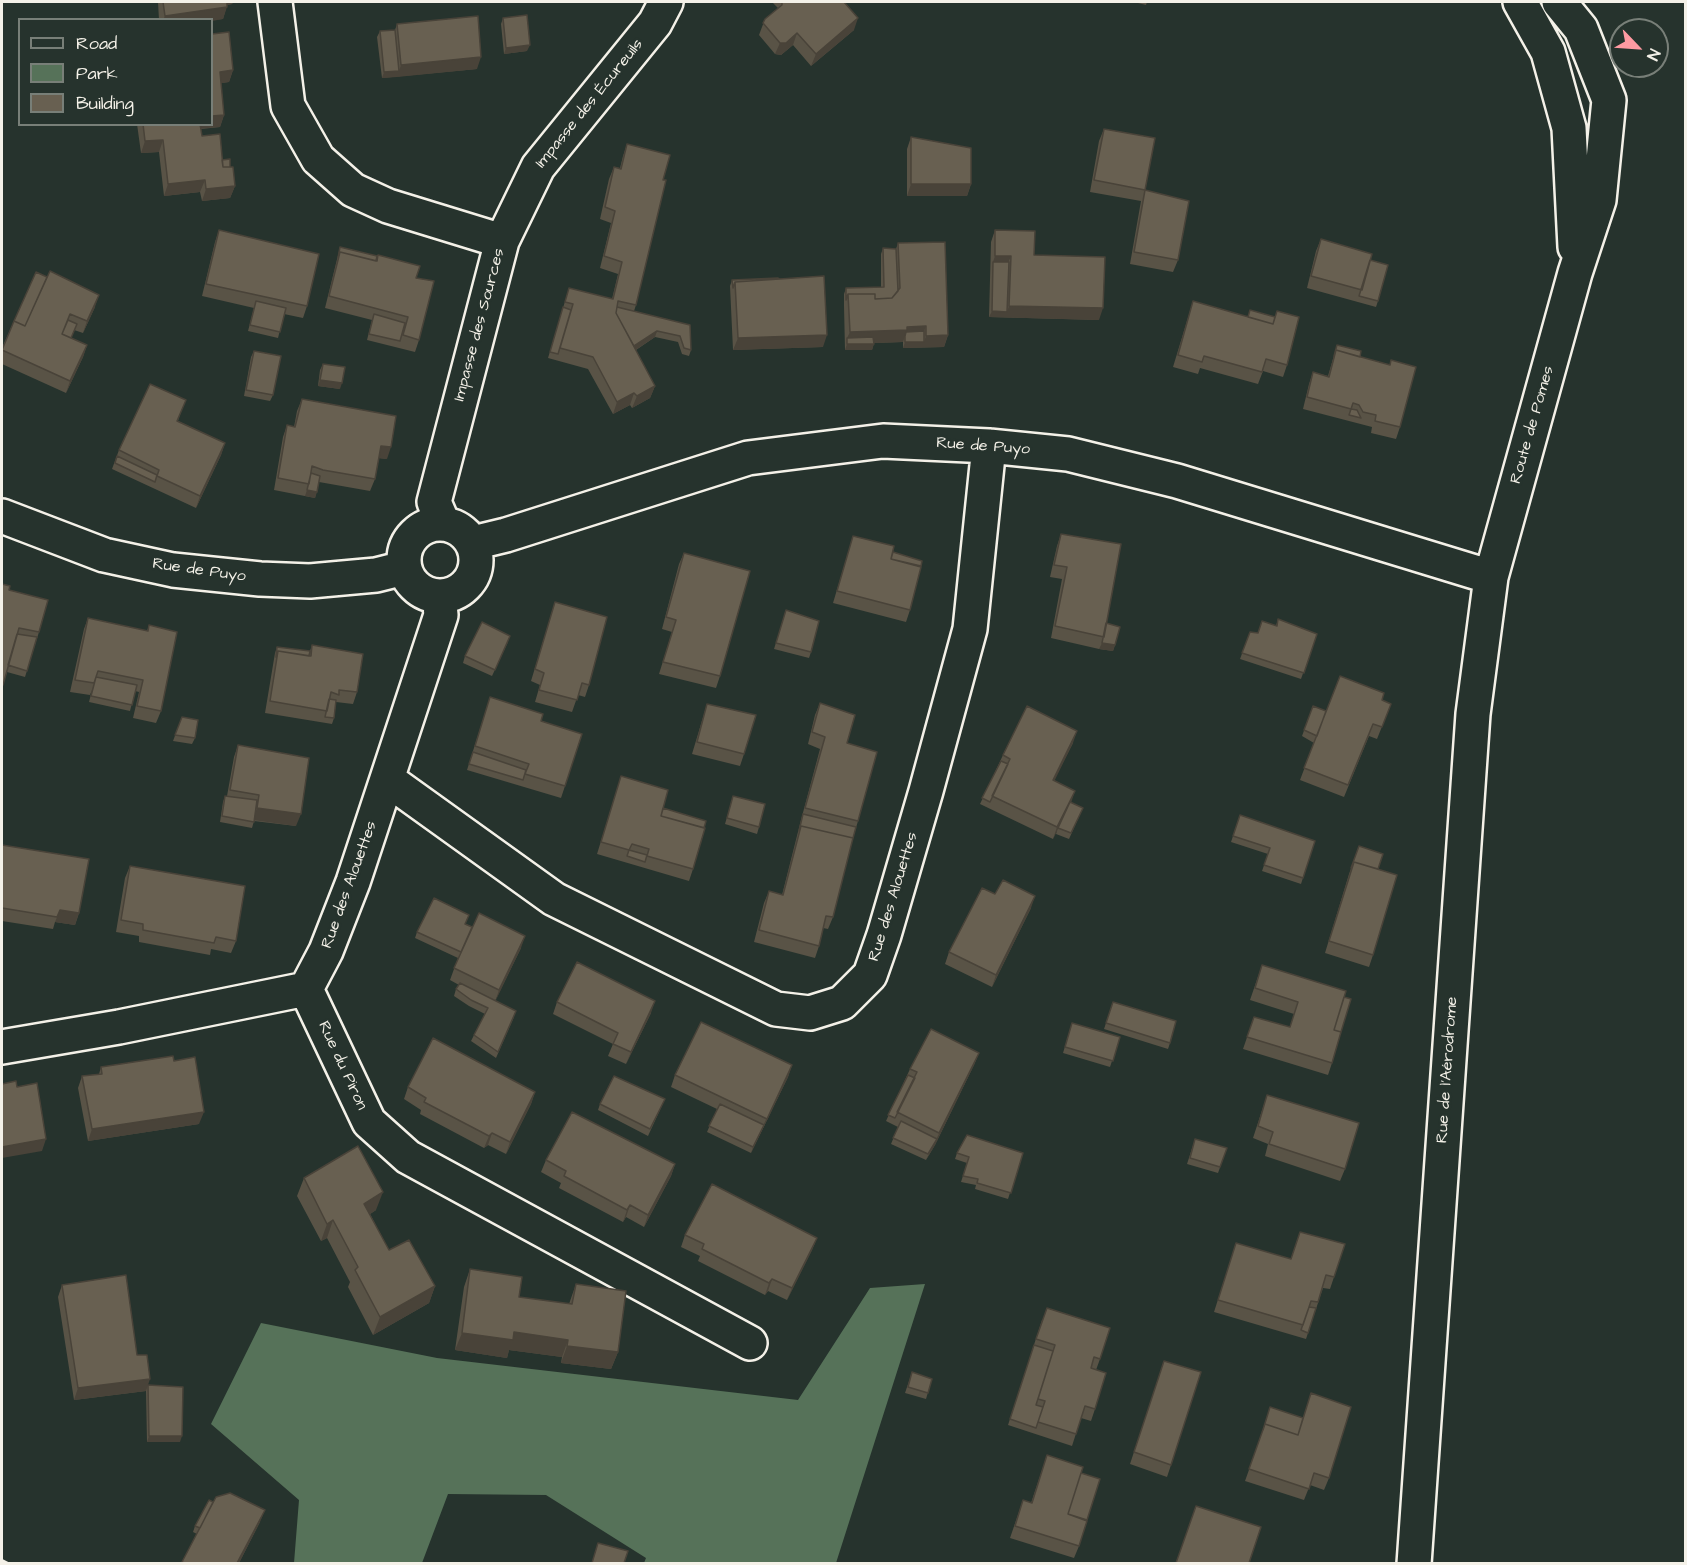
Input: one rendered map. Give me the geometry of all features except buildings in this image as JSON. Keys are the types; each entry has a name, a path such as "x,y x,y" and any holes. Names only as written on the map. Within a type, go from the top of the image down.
{"street":[{"name":"Impasse des Sources","path":"275,2 288,105 318,159 353,190 387,206 502,241 434,502 443,523"},
{"name":"Impasse des Écureuils","path":"502,241 538,167 655,23 666,2"},
{"name":"Route de Pomes","path":"1520,2 1548,52 1569,128 1575,273"},
{"name":"Route de Pomes","path":"1491,577 1575,273 1599,200 1609,100 1581,29 1559,2"},
{"name":"Rue de Puyo","path":"473,543 506,535 748,458 882,441 990,446 1068,454 1177,482 1491,577"},
{"name":"Rue des Alouettes","path":"387,779 554,899 776,1009 810,1013 842,1003 870,975 874,965 926,791 970,629 990,446"},
{"name":"Rue de Puyo","path":"2,516 104,555 173,570 260,579 310,581 376,575 404,568"},
{"path":"443,523 460,529 473,543 477,561 471,579 457,592 439,596 423,592 411,582 404,568 406,545 421,528 443,523"},
{"name":"Rue de l'Aérodrome","path":"1414,1563 1473,714 1491,577"},
{"name":"Rue des Alouettes","path":"306,989 326,951 353,882 441,615 439,596"},
{"path":"2,1047 119,1027 306,989"},
{"name":"Rue du Piron","path":"306,989 369,1122 408,1157 750,1342"}],"path":[{"path":"2,1561 8,1563"}],"green space":[{"path":"925,1284 836,1563 644,1563 646,1558 546,1495 448,1494 422,1563 294,1563 299,1500 211,1424 261,1323 437,1358 798,1400 870,1288"}]}
